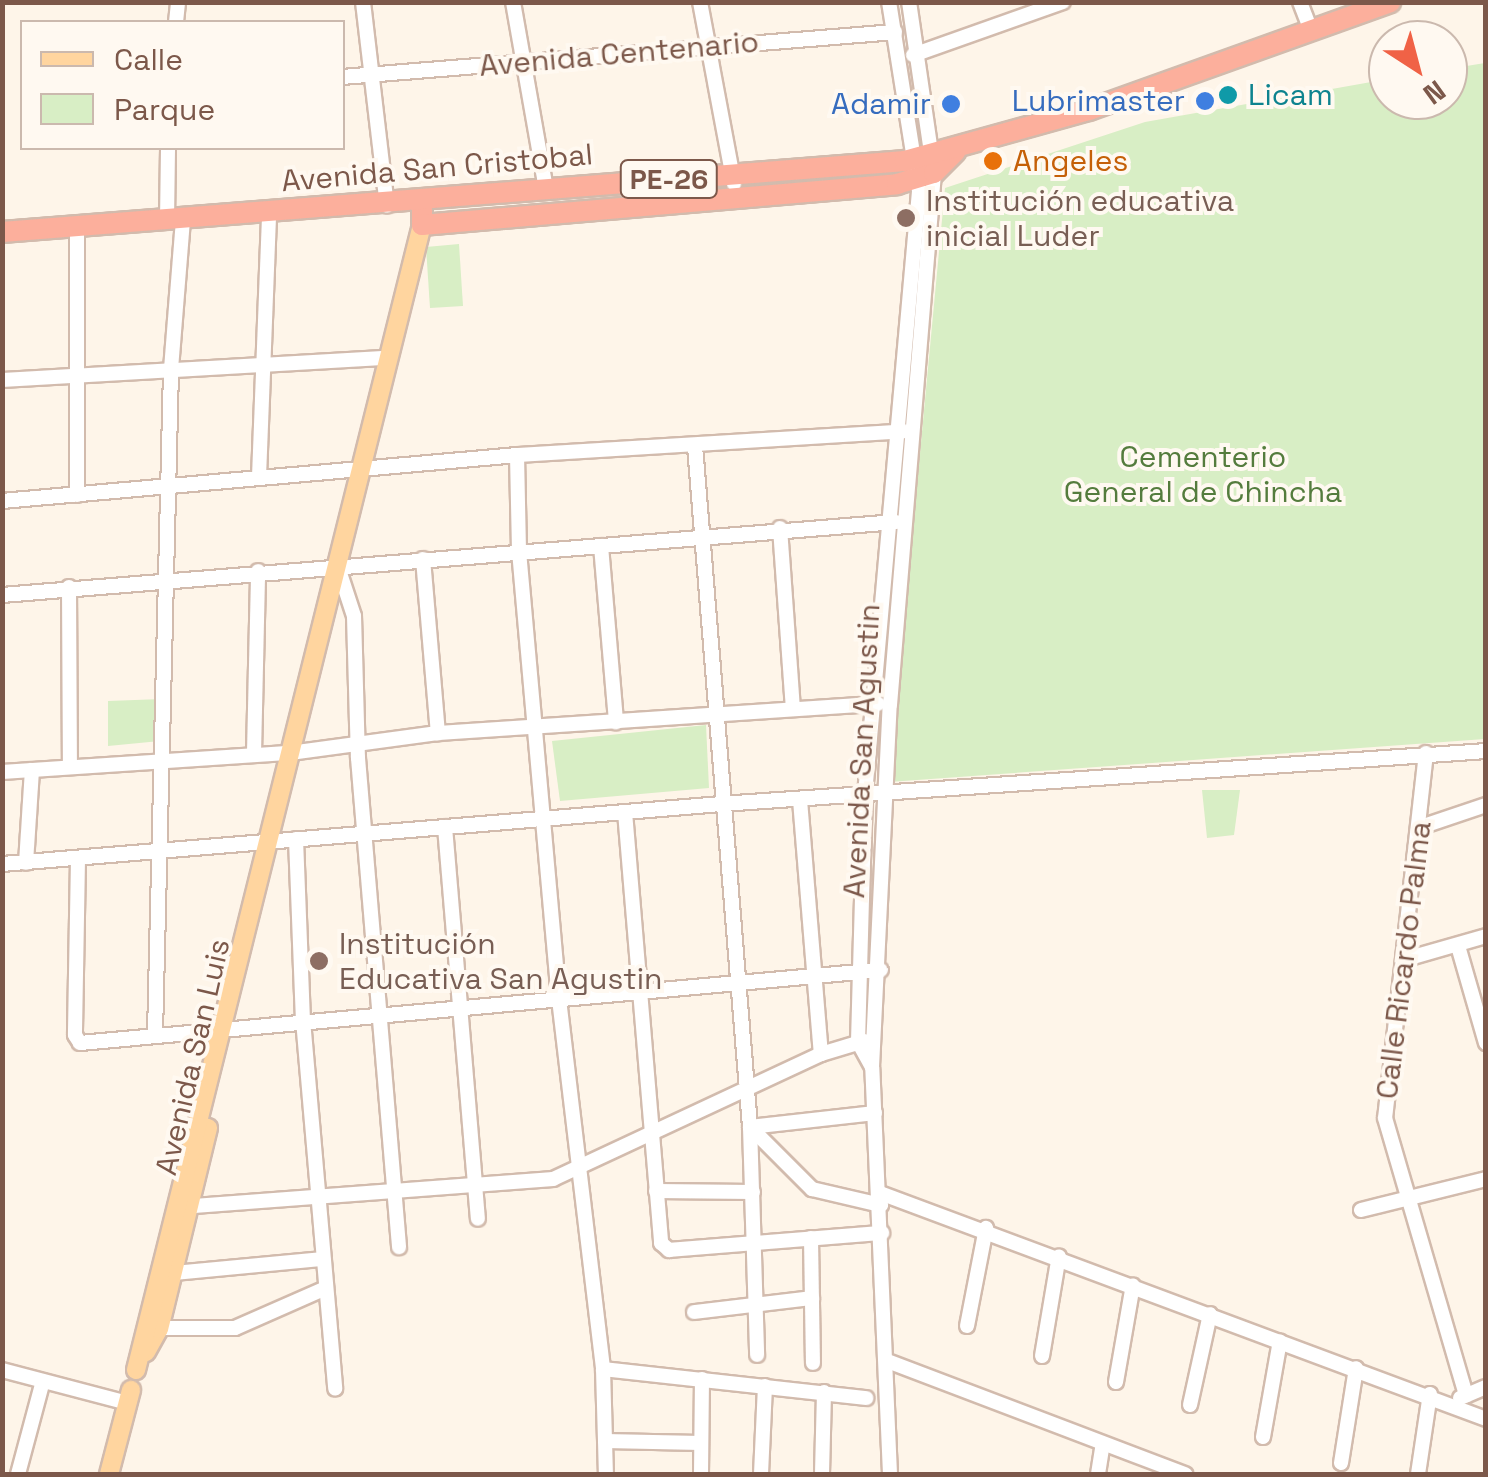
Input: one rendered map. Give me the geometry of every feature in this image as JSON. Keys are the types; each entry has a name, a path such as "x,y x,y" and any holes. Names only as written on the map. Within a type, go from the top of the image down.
{"highway":[{"name":"Avenida San Cristobal","path":"2,232 387,206 422,214 546,189 732,174 930,171 1390,2"},
{"path":"422,214 588,210 737,200 930,171"},
{"path":"584,186 588,210"}],"main road":[{"name":"Avenida San Luis","path":"152,1328 226,1031 268,841 293,763 290,753 422,214"},
{"name":"Avenida San Luis","path":"136,1370 174,1273 182,1207"},
{"name":"Avenida San Luis","path":"108,1474 130,1397"}],"street":[{"path":"363,2 375,74 387,206"},
{"path":"513,2 546,189"},
{"path":"700,2 737,200"},
{"path":"889,2 899,59 930,171"},
{"path":"909,2 930,171"},
{"path":"899,59 1019,10 1063,2"},
{"path":"1300,2 1311,30"},
{"name":"Avenida Centenario","path":"345,77 895,32"},
{"path":"154,1034 173,486 170,369 175,220 168,150"},
{"name":"Avenida San Agustin","path":"890,1474 890,1362 872,1066 878,1038 890,705 914,430 930,171"},
{"name":"Avenida San Agustin","path":"858,1042 857,973 870,704 930,171"},
{"path":"259,477 269,212"},
{"path":"77,226 77,496"},
{"path":"2,380 261,362 388,358"},
{"path":"2,501 517,455 914,430"},
{"path":"694,446 750,1127 757,1355"},
{"path":"517,455 519,552 538,727 559,999 603,1370 606,1474"},
{"path":"2,594 258,570 906,521"},
{"path":"780,528 793,708"},
{"path":"601,546 616,722"},
{"path":"423,559 438,733"},
{"path":"337,564 354,616 358,742 384,1013 400,1247"},
{"path":"254,753 258,570"},
{"path":"69,588 70,766"},
{"path":"2,772 290,753 438,733 793,708 890,705"},
{"path":"2,864 721,804 1486,750"},
{"name":"Calle Ricardo Palma","path":"1426,753 1406,959 1385,1109 1406,1200 1466,1395"},
{"path":"26,862 32,770"},
{"path":"800,800 821,1054"},
{"path":"1420,827 1486,805"},
{"path":"626,812 662,1244 669,1250 882,1233"},
{"path":"445,826 478,1219"},
{"path":"296,838 303,1020 336,1388"},
{"path":"78,858 76,1040 226,1031 461,1006 738,987 881,970"},
{"path":"1406,959 1486,936"},
{"path":"1458,946 1486,1043"},
{"path":"182,1207 553,1179 821,1054 878,1038"},
{"path":"858,1042 872,1066"},
{"path":"750,1127 875,1113"},
{"path":"750,1127 812,1189 880,1199 986,1228 1430,1394 1486,1420"},
{"path":"1361,1210 1486,1179"},
{"path":"656,1192 754,1192"},
{"path":"967,1326 986,1228"},
{"path":"811,1238 813,1363"},
{"path":"1042,1356 1058,1256"},
{"path":"174,1273 323,1259"},
{"path":"1116,1382 1134,1285"},
{"path":"152,1328 235,1328 326,1288"},
{"path":"694,1312 812,1298"},
{"path":"1190,1405 1210,1314"},
{"path":"1264,1437 1280,1341"},
{"path":"890,1362 1185,1474"},
{"path":"1341,1463 1356,1368"},
{"path":"2,1370 130,1397"},
{"name":"Avenida San Luis","path":"130,1397 136,1370"},
{"path":"603,1370 866,1398"},
{"path":"18,1474 43,1380"},
{"path":"701,1474 702,1380"},
{"path":"761,1474 765,1386"},
{"path":"1451,1404 1486,1387"},
{"path":"822,1474 824,1392"},
{"path":"1418,1474 1430,1394"},
{"path":"605,1441 701,1443"},
{"path":"1098,1474 1102,1443"}],"green space":[{"name":"Cementerio General de Chincha","path":"1485,63 1485,739 889,782 945,188 1145,122 1368,83 1368,120 1468,120 1468,66"},
{"path":"459,244 463,306 430,308 426,247"},
{"path":"162,699 160,741 108,746 108,701"},
{"path":"706,725 709,788 560,801 552,741"},
{"path":"1202,790 1240,790 1234,835 1207,838"}],"place":[{"name":"Licam","path":"1228,95"},
{"name":"Lubrimaster","path":"1205,101"},
{"name":"Adamir","path":"951,104"},
{"name":"Angeles","path":"993,161"},
{"name":"Institución educativa inicial Luder","path":"906,218"},
{"name":"Institución Educativa San Agustin","path":"319,961"}]}
